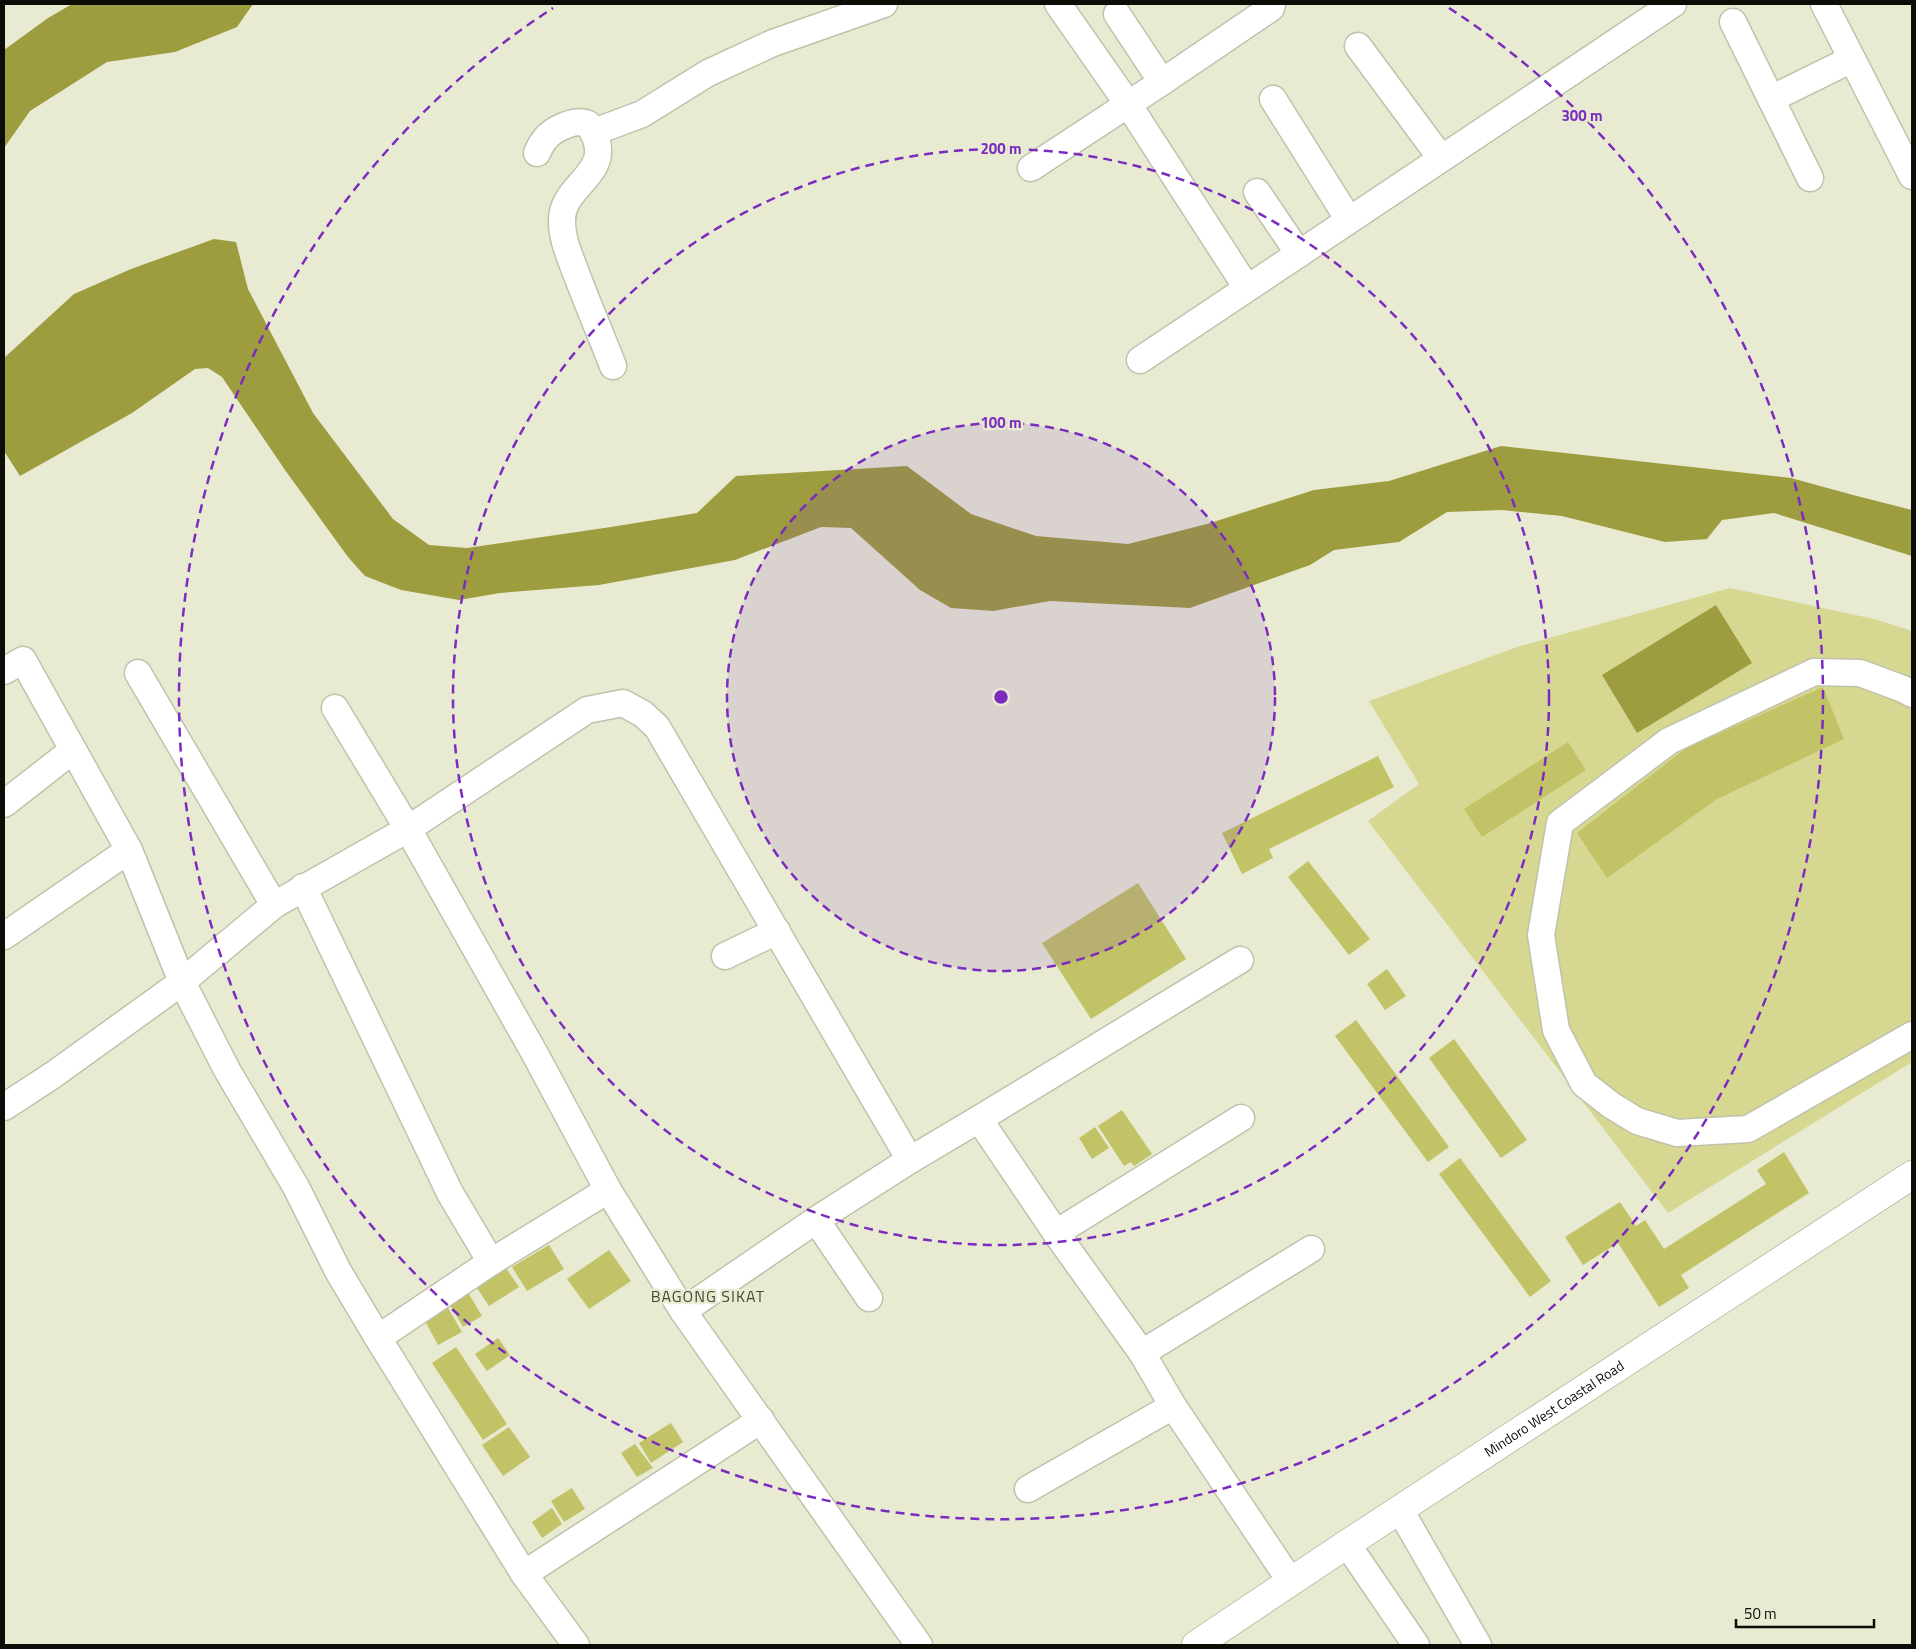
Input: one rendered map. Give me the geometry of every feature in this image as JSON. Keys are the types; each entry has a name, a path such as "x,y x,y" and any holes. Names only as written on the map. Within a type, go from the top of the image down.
{"main road":[{"name":"Mindoro West Coastal Road","path":"1196,1645 1912,1175"}],"street":[{"path":"594,132 642,114 708,73 773,43 884,4"},
{"path":"1058,4 1128,104 1247,288"},
{"path":"1031,168 1271,8 1272,4"},
{"path":"1140,360 1673,4"},
{"path":"1824,4 1912,176"},
{"path":"1117,14 1162,82"},
{"path":"1733,22 1810,178"},
{"path":"1358,46 1441,158"},
{"path":"1771,100 1852,59"},
{"path":"1273,99 1349,220"},
{"path":"537,153 544,140 553,131 577,122 588,124 594,132 599,147 599,155 593,168 568,200 563,210 562,222 568,251 613,366"},
{"path":"1257,192 1299,254"},
{"path":"4,671 22,660 129,850 182,982 227,1070 296,1187 338,1271 524,1574 576,1645"},
{"path":"1909,1045 1748,1129 1677,1133 1637,1122 1584,1084 1556,1030 1541,935 1560,823 1669,741 1814,672 1860,672 1903,688 1912,694"},
{"path":"138,673 274,905"},
{"path":"4,1107 53,1075 182,982 274,905 408,829 588,710 623,703 643,714 657,727 910,1160"},
{"path":"335,708 408,829 535,1054 608,1190 683,1311 714,1358 919,1645"},
{"path":"4,804 73,750"},
{"path":"4,936 129,850"},
{"path":"303,888 450,1192 491,1262"},
{"path":"725,956 777,931"},
{"path":"683,1311 816,1220 910,1160 979,1120 1240,960"},
{"path":"1056,1233 1240,1118"},
{"path":"979,1120 1056,1233 1142,1353 1173,1406 1291,1582"},
{"path":"378,1338 491,1262 608,1190"},
{"path":"816,1220 869,1298"},
{"path":"1142,1353 1311,1249"},
{"path":"1028,1489 1173,1406"},
{"path":"524,1574 760,1420"},
{"path":"1400,1510 1478,1645"},
{"path":"1348,1544 1416,1645"}],"green space":[{"path":"1730,588 1874,619 1912,631 1912,1062 1668,1213 1368,821 1419,784 1369,701 1520,646"}],"shaded area":[{"path":"72,4 253,4 237,27 175,52 107,62 30,111 4,148 4,50 48,18"},
{"path":"214,239 236,242 248,289 313,413 393,519 429,545 467,548 697,513 736,476 907,466 971,514 1036,536 1128,544 1207,524 1314,490 1389,481 1501,446 1791,478 1912,510 1912,556 1774,513 1722,520 1707,539 1665,542 1562,516 1502,510 1447,512 1399,542 1334,550 1310,565 1190,608 1050,601 993,611 951,608 920,590 851,528 821,527 735,560 599,585 500,593 459,600 401,590 365,576 348,557 285,470 222,377 208,368 195,369 132,413 20,476 4,451 4,358 74,294 131,269"},
{"path":"1716,605 1752,663 1637,733 1602,675"}],"building":[{"path":"1823,687 1844,739 1717,799 1607,878 1577,833 1686,748"},
{"path":"1568,742 1586,770 1482,837 1464,809"},
{"path":"1378,756 1394,787 1269,849 1273,858 1242,874 1222,833"},
{"path":"1308,861 1370,939 1349,955 1288,877"},
{"path":"1138,883 1186,959 1091,1019 1042,943"},
{"path":"1387,969 1406,996 1385,1010 1367,984"},
{"path":"1356,1020 1449,1147 1428,1162 1335,1036"},
{"path":"1454,1039 1527,1140 1501,1158 1429,1058"},
{"path":"1122,1110 1152,1154 1134,1166 1131,1162 1124,1166 1098,1126"},
{"path":"1095,1127 1109,1148 1092,1159 1079,1138"},
{"path":"1784,1152 1809,1193 1681,1275 1689,1288 1659,1307 1618,1243 1583,1265 1565,1237 1620,1202 1636,1226 1645,1220 1664,1249 1766,1184 1757,1170"},
{"path":"1460,1158 1551,1281 1530,1297 1439,1174"},
{"path":"549,1245 564,1269 527,1291 512,1267"},
{"path":"609,1250 631,1281 589,1309 567,1279"},
{"path":"506,1268 519,1287 489,1306 477,1288"},
{"path":"469,1294 482,1316 463,1327 450,1305"},
{"path":"447,1306 462,1332 438,1345 424,1319"},
{"path":"498,1338 510,1355 487,1371 475,1354"},
{"path":"456,1347 507,1424 483,1440 432,1363"},
{"path":"671,1423 683,1442 651,1463 639,1443"},
{"path":"509,1427 530,1457 503,1476 482,1445"},
{"path":"635,1444 653,1468 637,1477 621,1453"},
{"path":"572,1488 585,1509 564,1522 551,1501"},
{"path":"552,1508 562,1524 542,1538 532,1522"}],"district":[{"name":"BAGONG SIKAT","path":"708,1296"}]}
